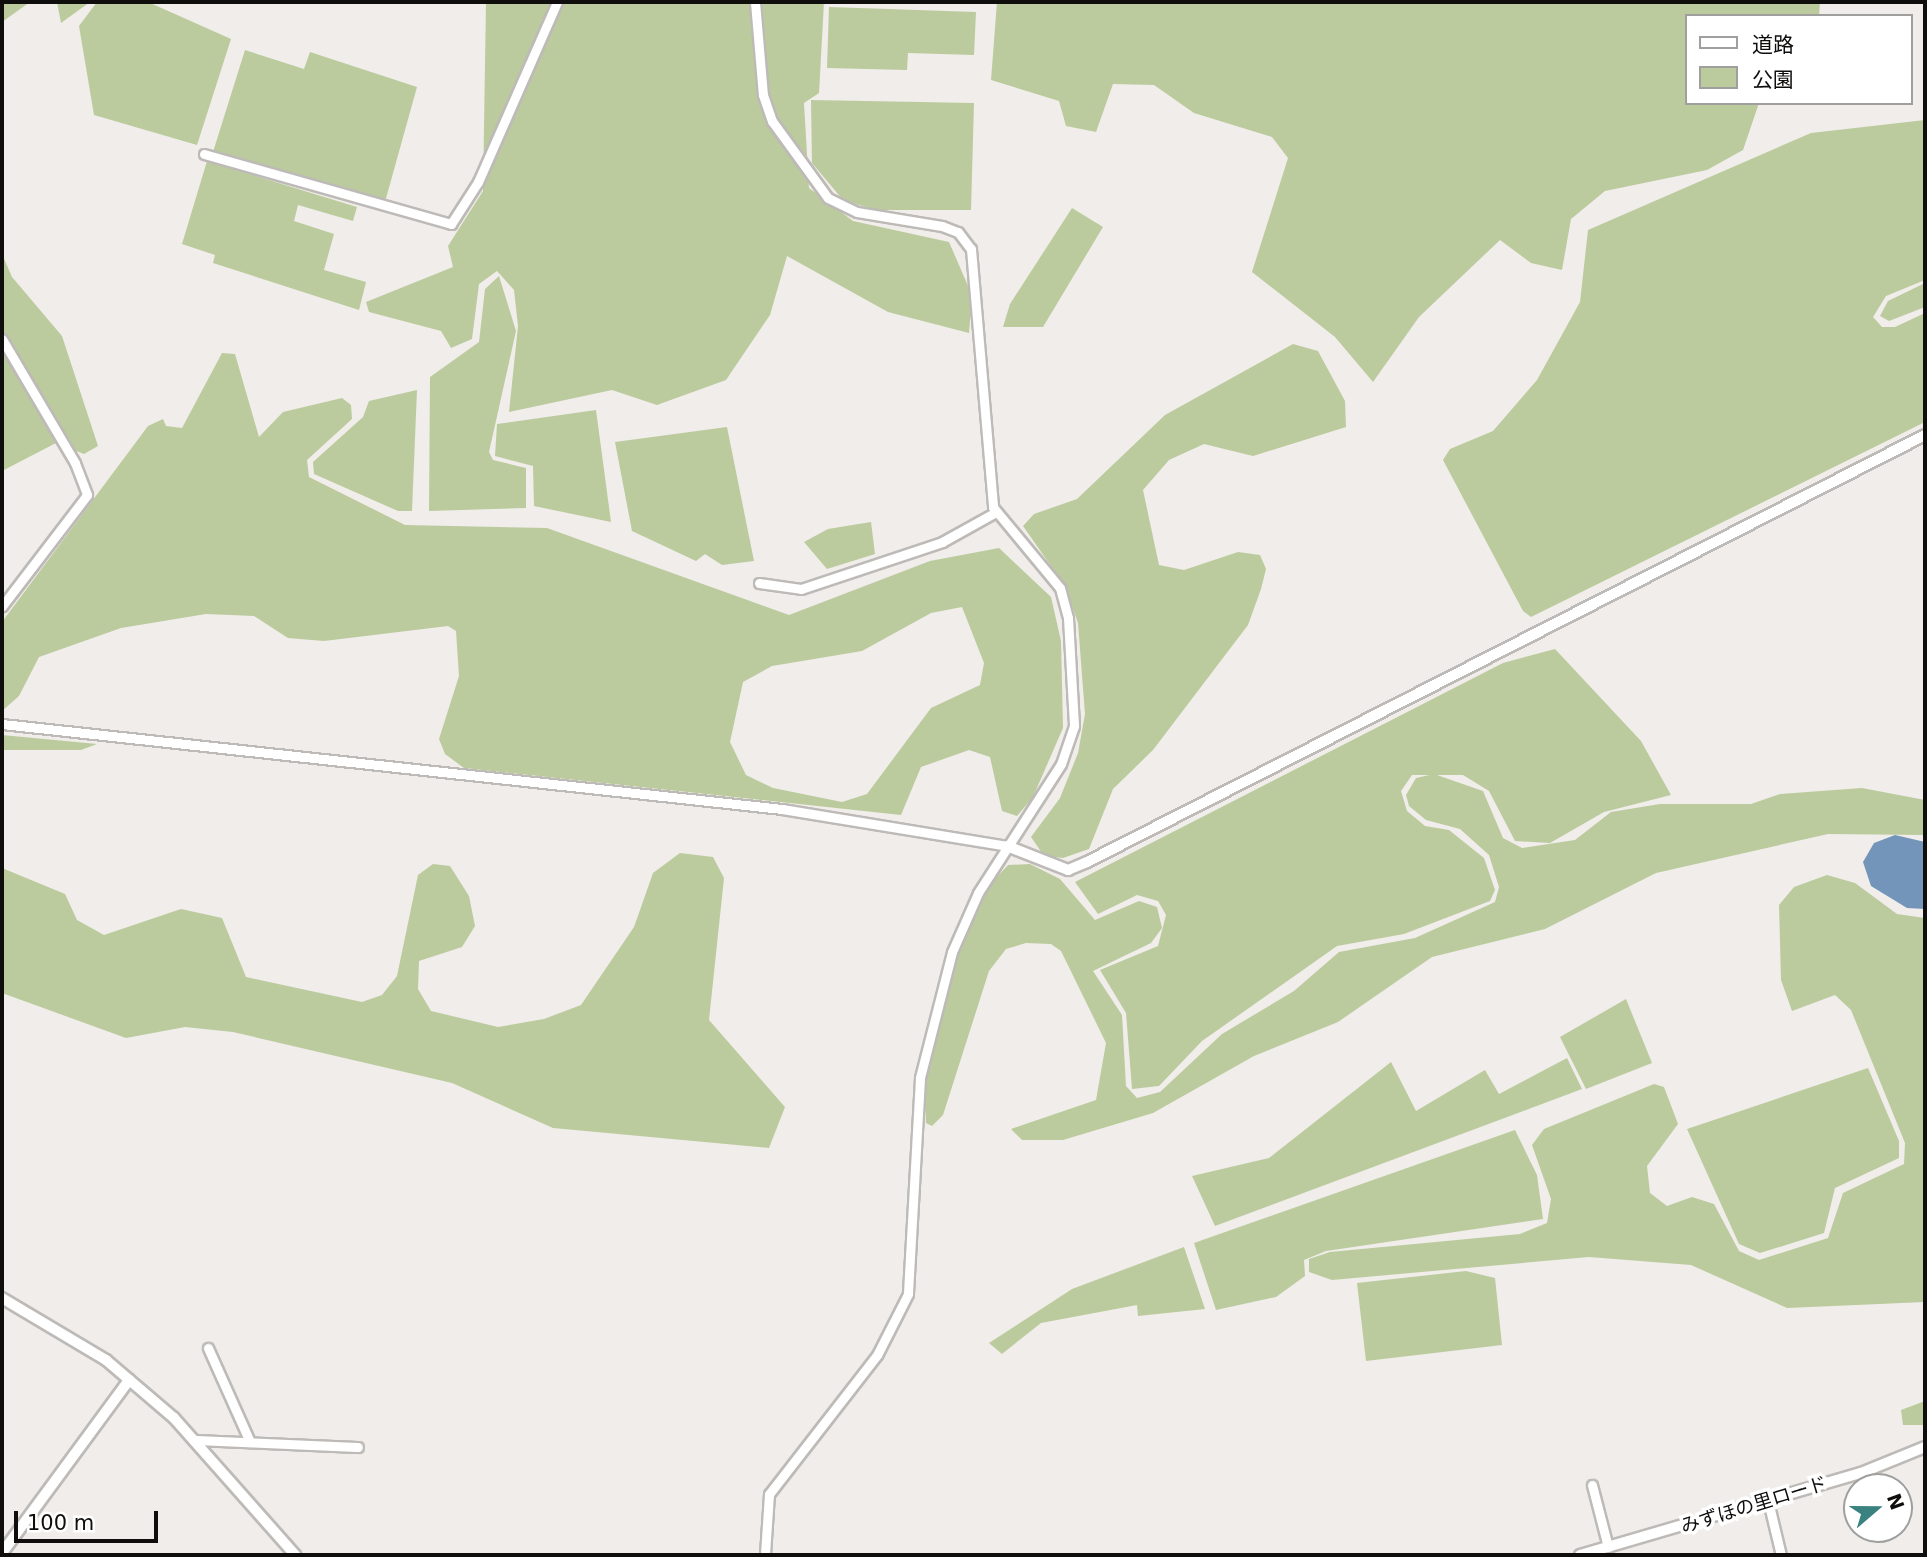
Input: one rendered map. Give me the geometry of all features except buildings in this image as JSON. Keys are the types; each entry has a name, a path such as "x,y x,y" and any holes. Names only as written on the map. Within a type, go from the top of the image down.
{"street":[{"path":"204,153 450,224 478,183 557,2"},
{"path":"755,2 763,95 772,121 828,198 857,212 942,226 958,232 971,249 996,512 1060,588 1074,678 1074,726 1061,764 1007,846 965,917 919,1078 908,1294 877,1355 769,1494 765,1555"},
{"path":"2,339 75,463 87,495 2,606"},
{"path":"2,724 782,809 1007,846 1068,870 1925,435"},
{"path":"759,583 801,589 942,542 996,512"},
{"path":"2,1298 129,1380 195,1440 295,1555"},
{"path":"208,1348 250,1442"},
{"path":"2,1553 129,1380"},
{"path":"195,1440 358,1447"},
{"name":"みずほの里ロード","path":"1580,1555 1768,1501 1925,1447"},
{"path":"1592,1485 1608,1547"},
{"path":"1768,1501 1781,1555"}],"green space":[{"path":"2,2 30,2 2,22"},
{"path":"57,2 90,2 61,23"},
{"path":"97,2 148,2 231,39 197,145 94,115 79,26"},
{"path":"486,2 824,2 819,93 804,103 809,188 853,221 949,242 972,295 969,333 888,312 787,256 770,315 726,380 657,405 612,390 509,412 518,326 514,290 497,271 479,284 472,339 451,348 441,331 369,312 366,302 453,267 448,246 483,191"},
{"path":"997,2 1820,2 1819,14 1686,14 1686,105 1758,105 1743,150 1707,170 1605,191 1571,219 1562,270 1531,263 1500,240 1419,317 1373,382 1335,337 1252,272 1288,158 1272,137 1194,113 1154,85 1113,84 1096,132 1066,126 1059,101 991,80"},
{"path":"829,7 976,12 974,55 908,53 907,70 827,68"},
{"path":"245,50 304,69 310,52 417,87 385,202 213,152"},
{"path":"811,100 974,103 971,210 875,210 843,200 812,163"},
{"path":"1925,120 1925,280 1886,296 1873,317 1882,327 1895,327 1925,313 1925,422 1531,617 1523,611 1443,460 1450,449 1493,431 1537,380 1580,302 1588,230 1811,133"},
{"path":"207,161 357,207 353,221 298,205 294,221 334,234 324,270 366,282 359,310 213,263 215,255 182,244"},
{"path":"1072,208 1103,227 1043,327 1003,327 1010,304"},
{"path":"2,254 12,277 62,336 98,446 84,454 56,443 2,471"},
{"path":"499,276 516,331 489,452 493,460 526,468 526,508 429,511 430,377 479,342 485,289"},
{"path":"1925,283 1925,307 1889,321 1880,316 1888,301"},
{"path":"1293,344 1318,351 1345,401 1346,427 1253,456 1204,444 1169,460 1143,490 1159,565 1184,570 1238,552 1260,555 1266,569 1261,589 1248,625 1153,750 1113,789 1089,849 1063,858 1044,856 1031,837 1060,798 1078,753 1085,714 1078,623 1065,586 1023,526 1034,514 1077,499 1165,415"},
{"path":"222,353 235,354 259,437 283,412 342,398 351,405 352,419 307,460 309,477 405,525 547,528 789,615 930,561 999,548 1051,597 1061,641 1063,728 1033,797 1017,816 1002,811 990,757 969,750 921,767 901,815 464,768 445,754 439,739 459,676 456,631 448,626 324,641 288,638 254,616 206,614 121,628 39,657 19,696 2,711 2,622 148,426 163,419 166,426 182,428","holes":["962,607 984,663 980,685 931,708 867,794 842,802 773,788 746,775 730,742 743,682 772,666 862,651 931,613"]},
{"path":"417,390 412,511 398,511 314,474 313,462 363,417 369,401"},
{"path":"596,410 611,522 534,506 533,466 495,456 497,424"},
{"path":"727,427 754,561 722,565 705,554 696,561 632,531 615,442"},
{"path":"871,522 875,554 827,569 804,542 828,529"},
{"path":"1555,649 1641,741 1671,795 1604,812 1550,843 1515,841 1489,791 1463,775 1412,775 1401,791 1407,811 1425,826 1449,830 1484,858 1495,890 1490,901 1404,934 1337,946 1202,1041 1159,1086 1132,1089 1126,1013 1100,970 1158,946 1166,915 1158,901 1137,895 1098,914 1075,882 1503,663"},
{"path":"2,735 97,744 81,750 2,750"},
{"path":"1434,774 1483,791 1503,838 1522,848 1575,840 1611,812 1660,804 1751,804 1780,794 1862,788 1925,800 1925,835 1828,834 1656,873 1545,929 1432,957 1338,1022 1254,1056 1153,1113 1063,1140 1022,1140 1011,1129 1096,1100 1106,1043 1061,951 1051,944 1026,943 1006,949 989,971 943,1115 932,1126 926,1123 924,1077 949,978 984,891 1008,865 1030,864 1060,879 1095,920 1139,901 1157,907 1162,928 1151,943 1093,971 1122,1015 1126,1086 1137,1098 1160,1092 1222,1034 1294,991 1339,952 1415,938 1495,902 1499,887 1489,855 1460,829 1426,820 1409,806 1406,795 1416,778"},
{"path":"680,853 713,857 724,878 709,1020 785,1107 769,1148 553,1128 452,1083 233,1032 185,1027 126,1038 2,993 2,868 65,894 77,920 104,935 181,909 222,918 246,977 362,1002 382,995 397,976 418,875 433,864 450,866 469,896 475,926 462,947 419,961 418,989 431,1011 498,1027 544,1019 581,1005 634,927 653,873"},
{"path":"1827,875 1855,883 1897,914 1925,918 1925,1302 1787,1308 1691,1265 1589,1257 1332,1280 1309,1272 1309,1259 1330,1252 1520,1234 1547,1223 1551,1199 1532,1145 1544,1129 1654,1084 1664,1087 1678,1124 1647,1166 1650,1193 1667,1206 1692,1197 1714,1204 1739,1251 1759,1260 1828,1238 1843,1193 1904,1164 1905,1143 1851,1010 1835,995 1792,1011 1781,980 1779,905 1794,887"},
{"path":"1626,999 1652,1063 1586,1089 1560,1037"},
{"path":"1567,1058 1582,1089 1215,1226 1192,1176 1269,1158 1391,1062 1416,1111 1485,1070 1499,1094"},
{"path":"1868,1068 1899,1141 1899,1158 1835,1188 1824,1233 1760,1253 1739,1244 1687,1129"},
{"path":"1515,1130 1537,1175 1543,1219 1326,1251 1304,1260 1305,1276 1276,1297 1216,1310 1194,1243"},
{"path":"1184,1247 1205,1309 1138,1316 1137,1305 1041,1323 1002,1354 989,1343 1072,1289"},
{"path":"1466,1271 1495,1278 1502,1345 1366,1361 1357,1283"},
{"path":"1925,1401 1925,1425 1903,1425 1901,1410"}],"water":[{"path":"1895,835 1925,842 1925,909 1907,908 1871,886 1863,862 1874,843"}]}
